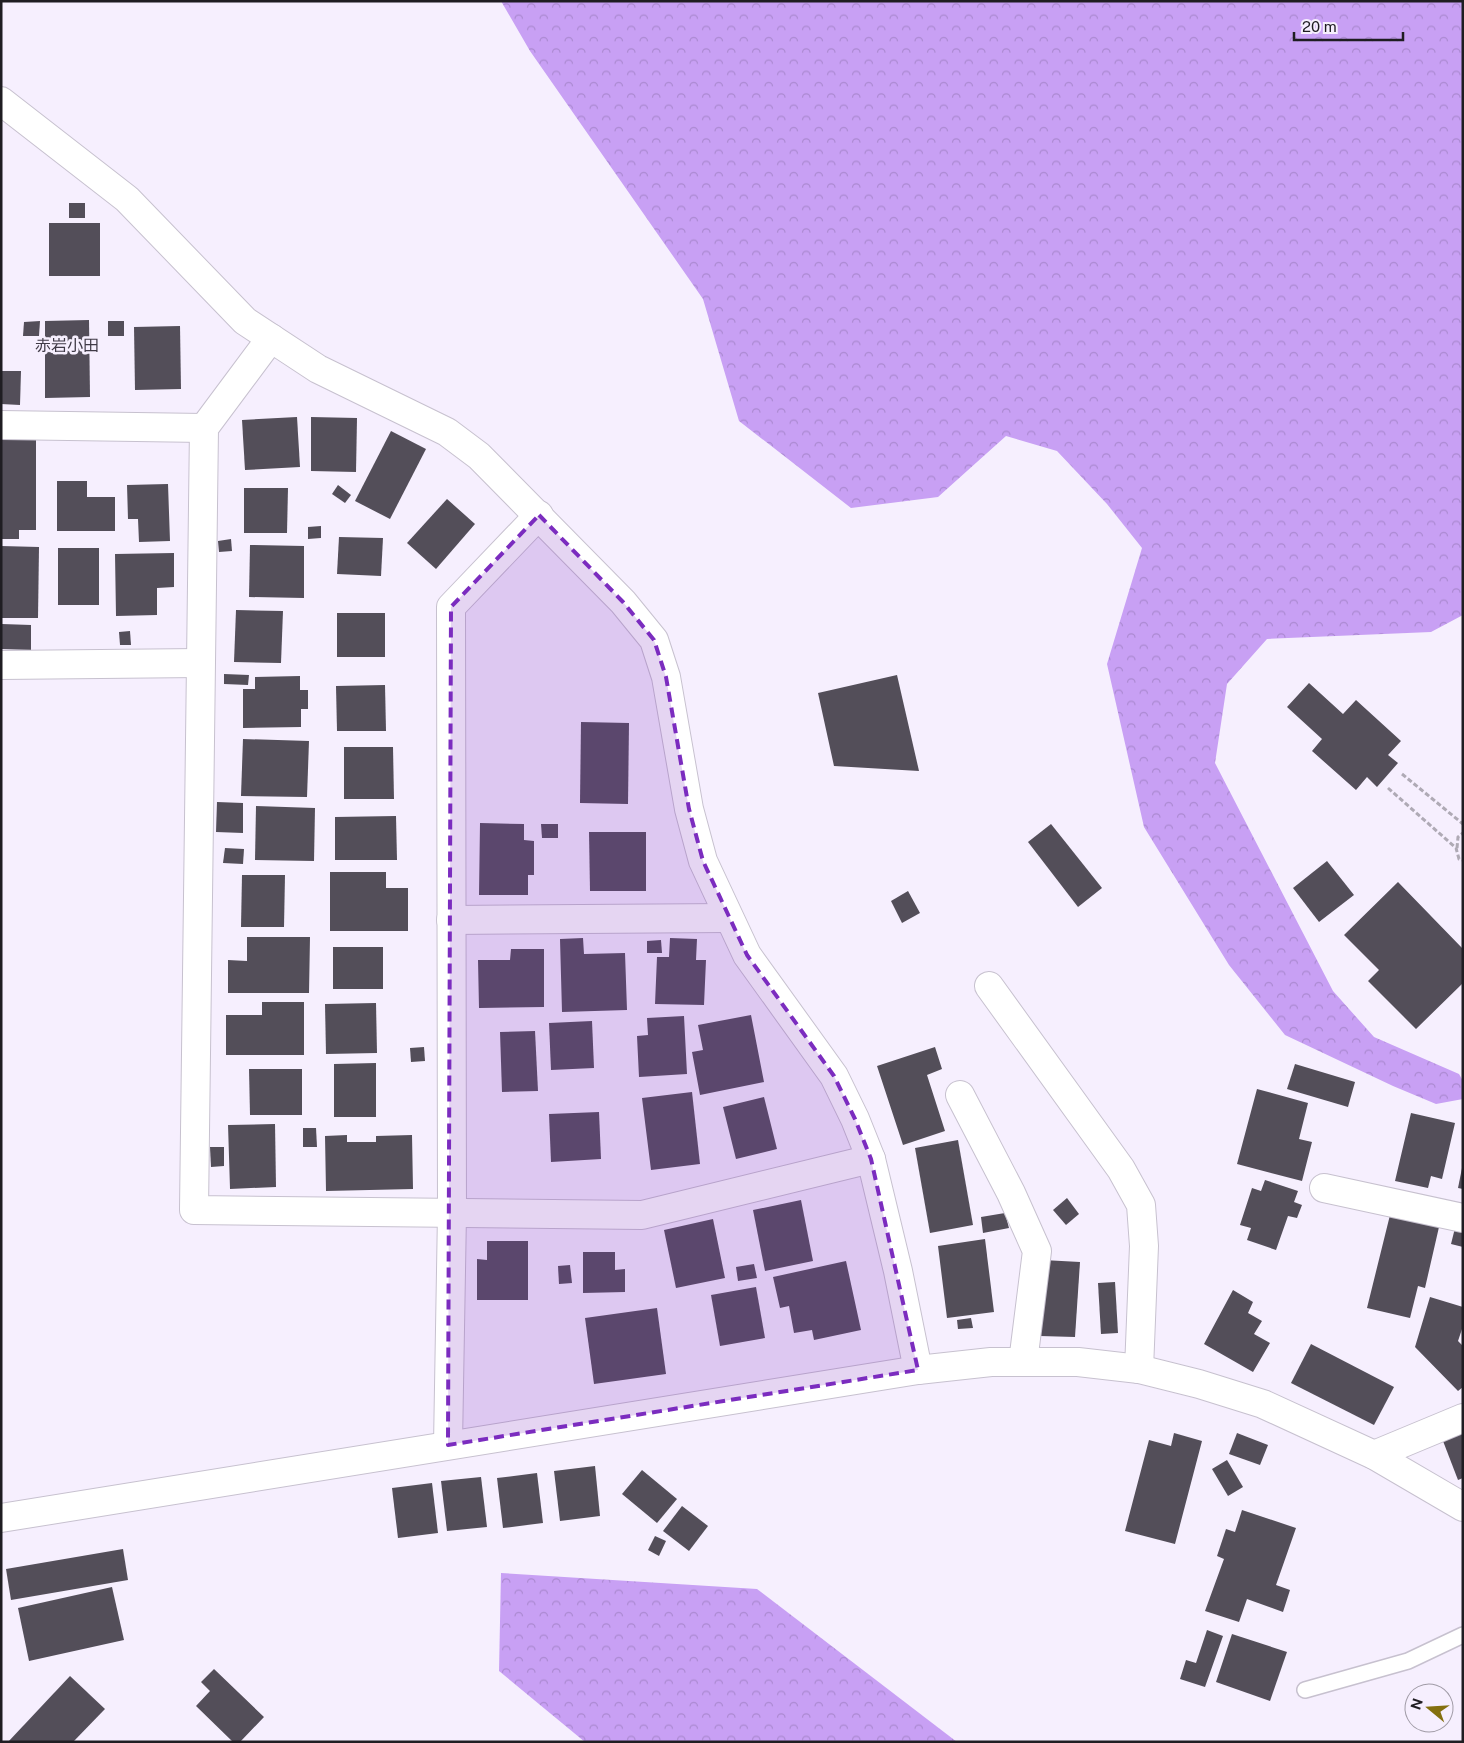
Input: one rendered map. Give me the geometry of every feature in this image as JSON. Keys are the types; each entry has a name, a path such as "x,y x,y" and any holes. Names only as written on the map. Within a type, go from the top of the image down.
{"street":[{"path":"1,101 127,199 245,321 318,369 447,432 479,456 624,602 654,640 666,677 689,809 703,861 747,956 834,1076 855,1119 871,1159 898,1271 918,1370"},
{"path":"271,338 204,428 194,1210 642,1215 871,1159"},
{"path":"1,425 204,428"},
{"path":"448,1446 452,1212 451,607 539,515"},
{"path":"1,665 200,662"},
{"path":"452,920 728,918"},
{"path":"989,986 1121,1169 1141,1205 1144,1246 1139,1369"},
{"path":"960,1095 1011,1193 1037,1251 1023,1362"},
{"path":"1324,1188 1463,1218"},
{"path":"1,1518 918,1370 991,1362 1078,1362 1139,1369 1199,1384 1263,1404 1374,1455 1463,1507"},
{"path":"1374,1455 1463,1418"}],"lane":[{"path":"1305,1690 1408,1661 1463,1635"}],"path":[{"path":"1402,774 1463,824"},
{"path":"1388,788 1456,848"},
{"path":"1463,833 1458,837 1456,848 1459,859 1463,860"}],"highlighted area":[{"path":"539,515 623,602 654,640 666,677 689,809 703,861 747,955 834,1076 855,1119 871,1159 918,1370 448,1445 451,607"}],"green space":[{"path":"501,1 1463,1 1463,615 1431,632 1267,639 1227,684 1215,763 1333,991 1374,1037 1459,1074 1463,1081 1463,1099 1436,1104 1285,1035 1229,965 1144,827 1107,664 1142,548 1107,504 1057,451 1006,436 938,497 851,508 739,421 703,299 530,51"},
{"path":"501,1573 757,1589 957,1742 585,1742 499,1671"}],"building":[{"path":"69,203 85,203 85,218 69,218"},
{"path":"49,223 100,223 100,276 49,276"},
{"path":"89,320 90,397 45,398 45,321"},
{"path":"40,321 39,336 23,336 24,322"},
{"path":"108,321 124,321 124,336 108,336"},
{"path":"180,326 181,389 135,390 134,327"},
{"path":"1,371 21,371 20,405 1,404"},
{"path":"297,417 300,467 245,470 242,420"},
{"path":"311,417 357,418 356,472 311,471"},
{"path":"391,431 426,449 390,519 355,501"},
{"path":"1,440 36,440 36,530 19,530 19,539 1,539"},
{"path":"57,481 87,481 87,497 115,497 115,531 57,531"},
{"path":"168,484 170,541 139,542 138,519 128,519 127,485"},
{"path":"338,485 351,495 345,503 332,494"},
{"path":"244,488 288,488 287,533 244,533"},
{"path":"447,499 475,524 436,569 407,543"},
{"path":"321,526 321,538 308,539 308,527"},
{"path":"339,537 383,538 381,576 337,574"},
{"path":"231,539 232,551 219,552 218,541"},
{"path":"250,545 304,546 304,598 249,597"},
{"path":"1,546 39,547 38,618 1,618"},
{"path":"58,548 99,548 99,605 58,605"},
{"path":"174,553 174,587 157,588 157,615 116,616 115,554"},
{"path":"236,610 283,611 281,663 234,662"},
{"path":"337,613 385,613 385,657 337,657"},
{"path":"2,624 31,625 31,650 1,649"},
{"path":"130,631 131,645 120,645 119,632"},
{"path":"224,674 249,675 248,685 224,684"},
{"path":"897,675 919,771 834,766 818,693"},
{"path":"300,676 300,690 308,690 308,709 301,709 301,727 243,728 243,689 255,689 255,677"},
{"path":"1309,683 1343,714 1356,700 1401,741 1388,755 1398,763 1377,787 1367,777 1356,790 1312,751 1322,739 1287,707"},
{"path":"385,685 386,731 337,731 336,686"},
{"path":"581,722 629,723 628,804 580,803"},
{"path":"243,739 309,741 307,797 241,796"},
{"path":"344,747 393,747 394,799 344,799"},
{"path":"217,802 243,803 243,833 216,832"},
{"path":"256,806 315,808 314,861 255,860"},
{"path":"396,816 397,860 335,860 335,817"},
{"path":"480,823 524,824 524,840 534,841 534,875 528,875 528,895 479,895"},
{"path":"541,824 558,824 558,838 542,838"},
{"path":"1051,824 1102,888 1078,907 1028,842"},
{"path":"589,832 646,832 646,891 590,891"},
{"path":"225,848 244,849 243,864 223,863"},
{"path":"1327,861 1354,895 1319,922 1293,888"},
{"path":"330,872 386,872 386,888 408,888 408,931 330,931"},
{"path":"242,875 285,875 284,927 241,927"},
{"path":"1398,882 1463,949 1463,983 1416,1029 1368,981 1379,970 1344,935"},
{"path":"908,891 920,913 902,923 891,901"},
{"path":"247,937 310,937 309,993 228,993 228,960 247,961"},
{"path":"583,938 584,954 625,953 627,1010 562,1012 560,939"},
{"path":"670,938 697,939 696,960 706,960 704,1005 655,1004 657,957 669,957"},
{"path":"661,940 662,953 647,953 647,941"},
{"path":"333,947 383,947 383,989 333,989"},
{"path":"511,949 544,949 544,1007 479,1008 478,960 510,960"},
{"path":"262,1002 304,1002 304,1055 226,1055 226,1015 262,1015"},
{"path":"376,1003 377,1053 326,1054 325,1004"},
{"path":"751,1015 764,1082 700,1095 692,1052 703,1050 698,1025"},
{"path":"684,1016 687,1074 639,1077 637,1036 648,1035 647,1018"},
{"path":"592,1021 594,1068 551,1070 549,1023"},
{"path":"535,1031 538,1091 502,1092 500,1032"},
{"path":"424,1047 425,1061 411,1062 410,1048"},
{"path":"935,1047 942,1069 927,1075 945,1131 903,1145 877,1066"},
{"path":"376,1063 376,1117 334,1117 334,1064"},
{"path":"1295,1064 1355,1082 1348,1107 1287,1089"},
{"path":"249,1069 302,1069 302,1115 250,1115"},
{"path":"1257,1089 1308,1103 1299,1139 1312,1142 1302,1181 1237,1164"},
{"path":"692,1092 700,1164 651,1170 642,1098"},
{"path":"764,1097 777,1149 736,1159 723,1107"},
{"path":"599,1112 601,1159 551,1162 549,1114"},
{"path":"1411,1113 1455,1123 1442,1179 1431,1176 1428,1188 1395,1181"},
{"path":"275,1124 276,1187 230,1189 228,1125"},
{"path":"303,1128 316,1128 317,1147 303,1147"},
{"path":"347,1135 347,1142 376,1142 376,1136 412,1135 413,1189 326,1191 325,1136"},
{"path":"958,1140 973,1225 930,1233 915,1148"},
{"path":"210,1147 224,1147 224,1166 211,1167"},
{"path":"1463,1168 1463,1189 1458,1188"},
{"path":"1265,1180 1298,1191 1294,1202 1302,1205 1297,1218 1288,1216 1276,1250 1247,1240 1251,1228 1240,1225 1252,1188 1261,1191"},
{"path":"1067,1198 1079,1214 1066,1225 1053,1210"},
{"path":"801,1200 813,1261 765,1271 753,1210"},
{"path":"1005,1213 1009,1228 983,1233 981,1217"},
{"path":"1390,1215 1439,1227 1425,1288 1418,1286 1410,1318 1367,1308"},
{"path":"713,1219 725,1278 676,1288 664,1230"},
{"path":"1455,1228 1463,1230 1463,1247 1451,1244"},
{"path":"985,1239 994,1312 947,1318 938,1246"},
{"path":"487,1241 528,1241 528,1300 477,1300 477,1259 487,1260"},
{"path":"583,1252 615,1252 615,1270 625,1269 625,1292 583,1293"},
{"path":"1043,1260 1080,1262 1075,1337 1040,1336"},
{"path":"846,1261 861,1330 814,1340 812,1330 794,1333 789,1306 780,1308 773,1277"},
{"path":"754,1264 757,1278 738,1281 736,1267"},
{"path":"570,1265 572,1283 559,1284 558,1266"},
{"path":"1115,1282 1118,1333 1101,1334 1098,1283"},
{"path":"756,1287 765,1338 720,1346 711,1295"},
{"path":"1233,1290 1253,1302 1248,1313 1262,1321 1254,1334 1270,1343 1253,1372 1204,1344"},
{"path":"1430,1297 1463,1307 1463,1326 1458,1341 1463,1346 1463,1387 1458,1391 1415,1347"},
{"path":"657,1308 666,1374 594,1384 585,1318"},
{"path":"971,1318 973,1328 958,1329 957,1320"},
{"path":"1311,1344 1394,1387 1374,1425 1291,1383"},
{"path":"1174,1433 1202,1441 1175,1544 1125,1531 1149,1440 1171,1446"},
{"path":"1237,1433 1268,1445 1260,1465 1229,1454"},
{"path":"1463,1433 1463,1478 1458,1480 1443,1441"},
{"path":"1227,1460 1243,1487 1228,1496 1212,1469"},
{"path":"595,1466 600,1516 560,1521 554,1471"},
{"path":"642,1470 677,1499 657,1523 622,1494"},
{"path":"537,1473 543,1523 503,1528 497,1478"},
{"path":"481,1477 487,1527 447,1531 441,1481"},
{"path":"432,1483 438,1533 398,1538 392,1488"},
{"path":"682,1506 708,1526 689,1551 663,1531"},
{"path":"1242,1510 1296,1528 1276,1585 1290,1590 1283,1612 1247,1599 1239,1622 1205,1611 1224,1559 1217,1556 1226,1529 1235,1532"},
{"path":"655,1536 666,1541 659,1556 648,1550"},
{"path":"123,1549 128,1580 11,1600 6,1569"},
{"path":"112,1587 124,1640 29,1661 18,1608"},
{"path":"1207,1630 1223,1636 1205,1687 1180,1679 1186,1660 1196,1663"},
{"path":"1232,1634 1287,1652 1270,1701 1216,1682"},
{"path":"214,1669 264,1717 240,1742 233,1742 196,1706 210,1691 201,1682"},
{"path":"70,1676 105,1709 73,1742 8,1742"}],"district":[{"name":"赤岩小田","path":"67,345"}]}
